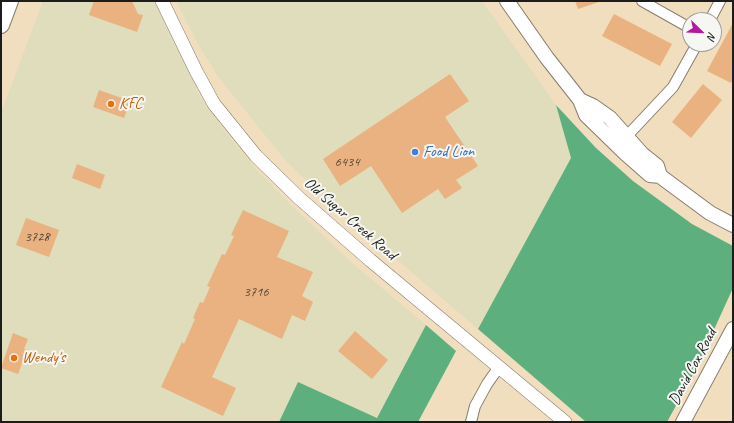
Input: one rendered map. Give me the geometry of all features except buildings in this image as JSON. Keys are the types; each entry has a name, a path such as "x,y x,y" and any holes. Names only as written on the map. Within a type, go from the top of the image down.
{"main road":[{"path":"1,25 10,1"},
{"path":"507,1 547,58 580,100 586,115 650,175 660,176 710,213 733,224"},
{"path":"580,100 593,106 610,118 642,154 657,166 660,176"},
{"name":"David Cox Road","path":"683,422 733,329"}],"street":[{"name":"Old Sugar Creek Road","path":"162,1 214,104 256,156 299,198 370,260 565,422"},
{"path":"642,1 682,24"},
{"path":"714,12 720,1"},
{"path":"626,137 672,87 692,52"},
{"path":"471,422 478,400 499,367"}],"shaded area":[{"path":"43,1 155,1 199,86 195,89 223,129 254,167 288,202 352,263 426,325 377,418 298,382 279,422 1,422 1,113"},
{"path":"176,1 482,1 556,105 571,158 478,329 317,191 286,161 219,78 198,44"}],"green space":[{"path":"556,105 596,148 633,181 692,224 733,246 733,288 696,369 667,422 586,422 478,329 571,158"},
{"path":"426,325 456,351 418,422 279,422 298,382 377,418"}],"place":[{"name":"KFC","path":"111,104"},
{"name":"Food Lion","path":"415,152"},
{"name":"Wendy's","path":"14,358"}]}
